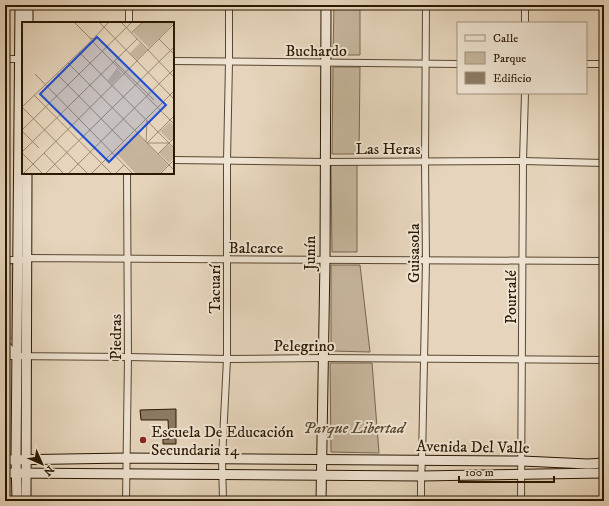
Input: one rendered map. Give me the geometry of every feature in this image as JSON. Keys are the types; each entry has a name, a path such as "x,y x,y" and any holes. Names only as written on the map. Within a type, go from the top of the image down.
{"main road":[{"path":"17,501 21,474 23,259 20,5"},
{"path":"28,5 28,22"},
{"name":"Junín","path":"321,501 325,260 326,5"},
{"path":"23,259 27,174"},
{"name":"Avenida Del Valle","path":"5,460 127,458 604,463"},
{"name":"Avenida Del Valle","path":"5,473 421,476 604,473"},
{"path":"21,474 26,501"}],"street":[{"path":"129,5 129,22"},
{"name":"Tacuarí","path":"222,501 222,459 227,359 229,5"},
{"name":"Guisasola","path":"421,501 426,261 426,5"},
{"path":"525,5 525,22"},
{"path":"5,59 21,59"},
{"name":"Buchardo","path":"174,61 457,64"},
{"path":"587,64 604,64"},
{"name":"Pourtalé","path":"521,501 523,161 525,94"},
{"name":"Las Heras","path":"174,160 325,162 523,161 604,163"},
{"name":"Piedras","path":"126,501 128,357 127,174"},
{"name":"Balcarce","path":"5,260 128,259 604,261"},
{"path":"5,343 22,357"},
{"name":"Pelegrino","path":"5,356 227,359 323,358 604,360"}],"green space":[{"path":"334,5 360,5 360,55 333,55"},
{"path":"333,67 360,67 359,154 332,154"},
{"path":"5,74 9,74 8,254 5,254"},
{"path":"331,165 357,165 357,252 332,252"},
{"path":"5,264 14,264 14,335 9,341 5,337"},
{"path":"331,265 360,265 370,352 331,351"},
{"name":"Parque Libertad","path":"330,363 372,363 379,453 331,452"}],"building":[{"path":"176,409 176,444 163,444 163,439 169,439 168,420 141,420 140,410"}],"place":[{"name":"Escuela De Educación Secundaria 14","path":"143,440"}]}
